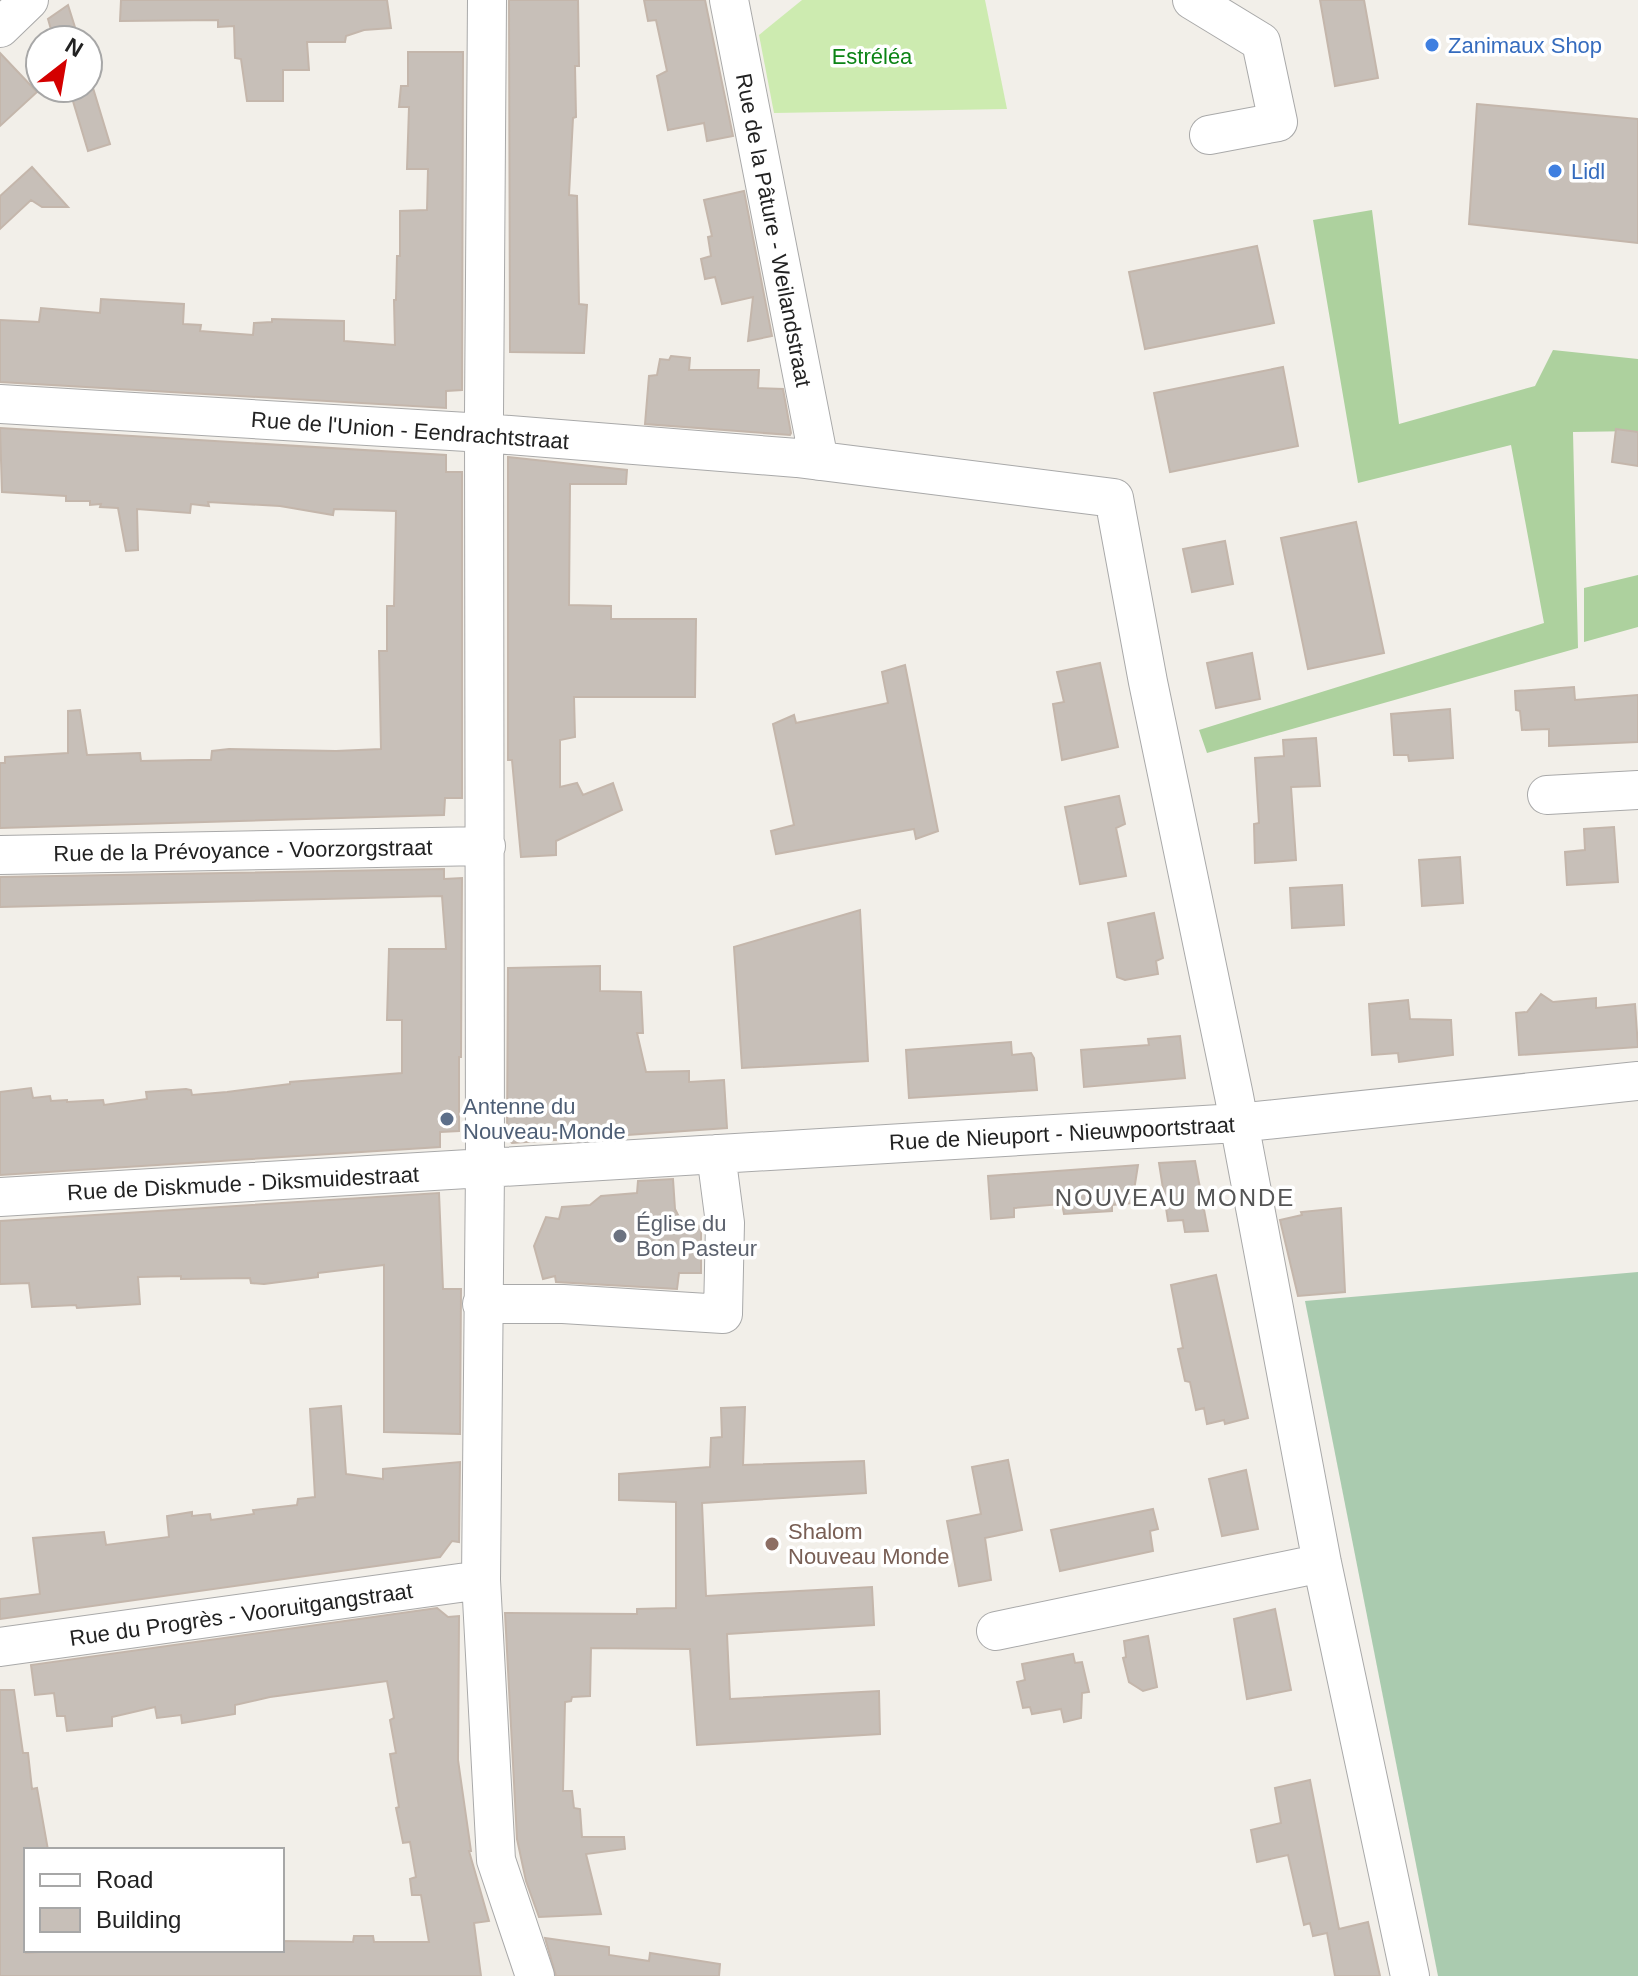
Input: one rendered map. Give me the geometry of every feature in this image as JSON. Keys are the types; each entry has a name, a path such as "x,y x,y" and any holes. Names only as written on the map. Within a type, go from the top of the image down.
{"street":[{"path":"0,28 29,0"},
{"path":"487,0 485,1169 481,1580 496,1860 535,1976"},
{"name":"Rue de la Pâture - Weilandstraat","path":"729,0 819,461"},
{"path":"1192,0 1261,42 1278,122 1209,135"},
{"name":"Rue de l'Union - Eendrachtstraat","path":"0,404 484,433 819,461 1114,498 1237,1123"},
{"path":"1547,795 1638,790"},
{"name":"Rue de la Prévoyance - Voorzorgstraat","path":"0,855 486,846"},
{"name":"Rue de Nieuport - Nieuwpoortstraat","path":"485,1169 1237,1123 1638,1081"},
{"path":"1237,1123 1322,1563 1410,1976"},
{"path":"482,1304 563,1304 723,1314 725,1223 716,1154"},
{"name":"Rue de Diskmude - Diksmuidestraat","path":"0,1197 485,1169"},
{"path":"996,1631 1322,1563"},
{"name":"Rue du Progrès - Vooruitgangstraat","path":"0,1647 481,1580"}],"green space":[{"name":"Estréléa","path":"802,0 985,0 1007,109 774,113 759,35"},
{"path":"1372,210 1399,424 1535,386 1553,350 1638,359 1638,431 1573,432 1578,648 1207,753 1199,730 1544,623 1511,445 1358,483 1313,220"},
{"path":"1638,575 1638,627 1584,642 1584,588"},
{"path":"1638,1272 1638,1976 1438,1976 1305,1301"}],"building":[{"path":"121,0 387,0 391,28 364,30 346,36 345,42 307,42 309,70 283,70 283,101 247,101 241,59 235,58 234,26 218,27 218,20 120,21"},
{"path":"509,0 578,0 579,66 575,66 576,117 573,118 569,195 577,196 579,304 587,305 584,353 510,352"},
{"path":"644,0 705,0 733,136 707,141 704,123 668,130 657,76 667,71 656,20 648,21"},
{"path":"1320,0 1364,0 1378,78 1335,86"},
{"path":"68,5 74,24 49,24 48,19"},
{"path":"408,52 463,52 462,390 446,391 446,408 0,382 0,320 39,322 41,308 100,313 101,299 184,304 183,324 201,325 200,331 253,335 254,323 272,322 272,319 344,321 344,341 395,345 394,300 397,256 400,256 400,211 427,210 428,169 407,169 409,107 399,107 401,86 408,86"},
{"path":"0,53 24,78 24,104 0,126"},
{"path":"74,104 98,104 110,144 88,151"},
{"name":"Lidl","path":"1477,104 1638,119 1638,243 1469,224"},
{"path":"32,167 68,207 42,207 31,200 0,229 0,196"},
{"path":"744,191 772,336 748,341 753,297 722,304 715,277 705,279 701,259 711,256 708,237 712,236 704,200"},
{"path":"1257,246 1274,323 1145,349 1129,272"},
{"path":"671,356 690,358 689,370 759,370 758,388 783,389 790,435 645,424 649,376 657,375 660,359 669,360"},
{"path":"1283,367 1298,446 1170,472 1154,393"},
{"path":"0,428 446,455 446,472 462,472 462,798 445,798 444,815 0,828 0,763 5,763 5,757 68,753 68,711 80,710 87,755 140,753 141,761 211,760 212,751 229,749 381,749 379,651 387,651 387,606 394,606 396,511 334,509 333,515 280,506 208,502 209,506 191,504 190,513 137,509 138,550 126,551 118,508 90,505 90,501 66,501 66,496 2,492"},
{"path":"1616,429 1638,432 1638,466 1612,462"},
{"path":"508,457 627,470 626,484 570,484 569,605 611,606 611,619 696,619 695,697 574,697 575,737 560,740 560,787 577,783 583,795 613,783 622,810 556,841 556,855 521,857 512,760 508,760"},
{"path":"1356,522 1384,653 1308,669 1281,538"},
{"path":"1225,541 1233,584 1192,592 1183,549"},
{"path":"1252,653 1260,699 1216,708 1207,663"},
{"path":"1100,663 1118,747 1062,760 1053,704 1064,702 1057,672"},
{"path":"905,665 938,831 916,839 914,829 776,854 771,831 794,825 773,724 794,715 796,723 888,703 882,672"},
{"path":"1574,687 1575,700 1638,695 1638,742 1549,746 1549,729 1522,730 1515,691"},
{"path":"1450,709 1453,758 1409,761 1408,755 1394,755 1391,714"},
{"path":"1316,738 1320,786 1291,787 1296,860 1255,863 1254,824 1259,823 1255,758 1284,756 1283,740"},
{"path":"1119,796 1125,824 1116,828 1126,876 1080,884 1065,807"},
{"path":"1614,827 1618,882 1567,885 1565,852 1585,850 1584,829"},
{"path":"1460,857 1463,903 1422,906 1419,860"},
{"path":"444,869 444,879 462,878 461,1057 459,1131 440,1132 440,1147 0,1175 0,1092 31,1088 33,1098 50,1096 51,1101 67,1102 103,1100 104,1105 147,1099 146,1092 186,1089 191,1090 192,1095 290,1082 402,1073 402,1020 387,1020 389,949 446,949 442,896 0,907 0,877"},
{"path":"1342,885 1344,925 1292,928 1290,888"},
{"path":"860,910 868,1061 742,1068 734,947"},
{"path":"1154,913 1163,958 1156,961 1158,974 1125,980 1117,977 1108,923"},
{"path":"600,966 600,991 641,992 643,1033 637,1033 646,1072 689,1071 689,1082 724,1080 727,1128 512,1143 507,1138 508,968"},
{"path":"1541,994 1553,1002 1596,998 1596,1008 1635,1004 1638,1047 1519,1055 1516,1013 1527,1012"},
{"path":"1408,1000 1410,1019 1451,1020 1453,1055 1399,1062 1398,1053 1372,1055 1369,1004"},
{"path":"1180,1036 1185,1078 1084,1087 1081,1050 1149,1045 1148,1039"},
{"path":"1011,1042 1012,1055 1031,1053 1034,1058 1037,1090 909,1098 906,1050"},
{"path":"1195,1161 1208,1231 1185,1232 1183,1220 1168,1221 1159,1163"},
{"path":"1138,1165 1132,1203 1112,1205 1112,1211 1064,1214 1062,1204 1014,1208 1014,1217 991,1219 988,1176"},
{"name":"Église du Bon Pasteur","path":"673,1179 675,1209 682,1223 701,1226 701,1273 679,1273 677,1289 556,1282 555,1276 543,1279 534,1246 546,1217 559,1219 562,1207 590,1205 601,1196 637,1193 638,1181"},
{"path":"439,1193 443,1289 461,1289 460,1434 384,1432 384,1265 318,1273 318,1277 264,1284 251,1283 250,1278 138,1277 140,1304 77,1308 76,1305 32,1307 29,1283 0,1284 0,1221"},
{"path":"1341,1208 1345,1292 1298,1296 1280,1220 1302,1215 1301,1212"},
{"path":"1216,1275 1248,1418 1225,1424 1224,1420 1207,1424 1204,1408 1196,1410 1190,1382 1185,1381 1178,1349 1183,1348 1171,1285"},
{"path":"341,1406 346,1474 383,1479 383,1469 460,1462 459,1542 452,1541 440,1557 0,1619 0,1599 40,1594 33,1538 104,1532 106,1545 169,1537 167,1516 192,1512 192,1516 210,1514 211,1520 254,1514 253,1510 297,1505 298,1499 315,1497 310,1409"},
{"path":"745,1407 743,1465 864,1461 866,1493 702,1503 706,1596 872,1587 874,1625 727,1634 730,1699 879,1691 880,1734 697,1745 690,1649 591,1648 590,1696 572,1697 571,1701 565,1702 563,1791 572,1791 574,1808 580,1809 582,1837 624,1837 625,1849 586,1854 601,1914 539,1917 526,1881 517,1839 505,1613 637,1614 637,1609 676,1608 676,1502 619,1500 619,1474 710,1467 711,1438 722,1437 721,1408"},
{"path":"1008,1460 1022,1530 985,1538 991,1580 959,1586 947,1521 981,1514 972,1467"},
{"path":"1246,1470 1258,1529 1222,1536 1209,1479"},
{"path":"1153,1509 1158,1529 1150,1531 1153,1551 1060,1571 1051,1530"},
{"path":"437,1608 448,1617 459,1616 458,1760 469,1851 489,1921 474,1923 481,1976 0,1976 0,1690 14,1690 23,1753 28,1753 32,1789 37,1788 48,1848 24,1848 24,1952 284,1952 284,1941 353,1942 354,1936 373,1936 374,1942 429,1942 421,1895 412,1895 410,1879 416,1877 410,1842 403,1843 396,1808 399,1807 390,1754 396,1753 390,1720 394,1718 387,1681 270,1697 235,1705 235,1714 182,1723 181,1715 157,1718 155,1707 112,1717 112,1726 67,1731 65,1716 57,1716 54,1693 35,1695 31,1665"},
{"path":"1275,1609 1291,1690 1247,1699 1234,1619"},
{"path":"1148,1636 1157,1687 1143,1691 1129,1682 1123,1658 1126,1657 1124,1641"},
{"path":"1073,1654 1075,1663 1082,1662 1089,1692 1082,1693 1081,1718 1064,1722 1061,1709 1032,1714 1030,1707 1023,1708 1017,1682 1025,1680 1022,1664"},
{"path":"1310,1780 1339,1929 1368,1922 1380,1976 1335,1976 1327,1933 1313,1936 1310,1923 1304,1925 1288,1855 1257,1862 1251,1830 1281,1823 1275,1788"},
{"path":"545,1938 609,1947 609,1955 649,1961 650,1953 720,1964 719,1976 556,1976"}],"place":[{"name":"Zanimaux Shop","path":"1432,45"},
{"name":"Lidl","path":"1555,171"},
{"name":"Antenne du Nouveau-Monde","path":"447,1119"},
{"name":"Église du Bon Pasteur","path":"620,1236"},
{"name":"Shalom Nouveau Monde","path":"772,1544"}],"district":[{"name":"NOUVEAU MONDE","path":"1175,1198"}]}
